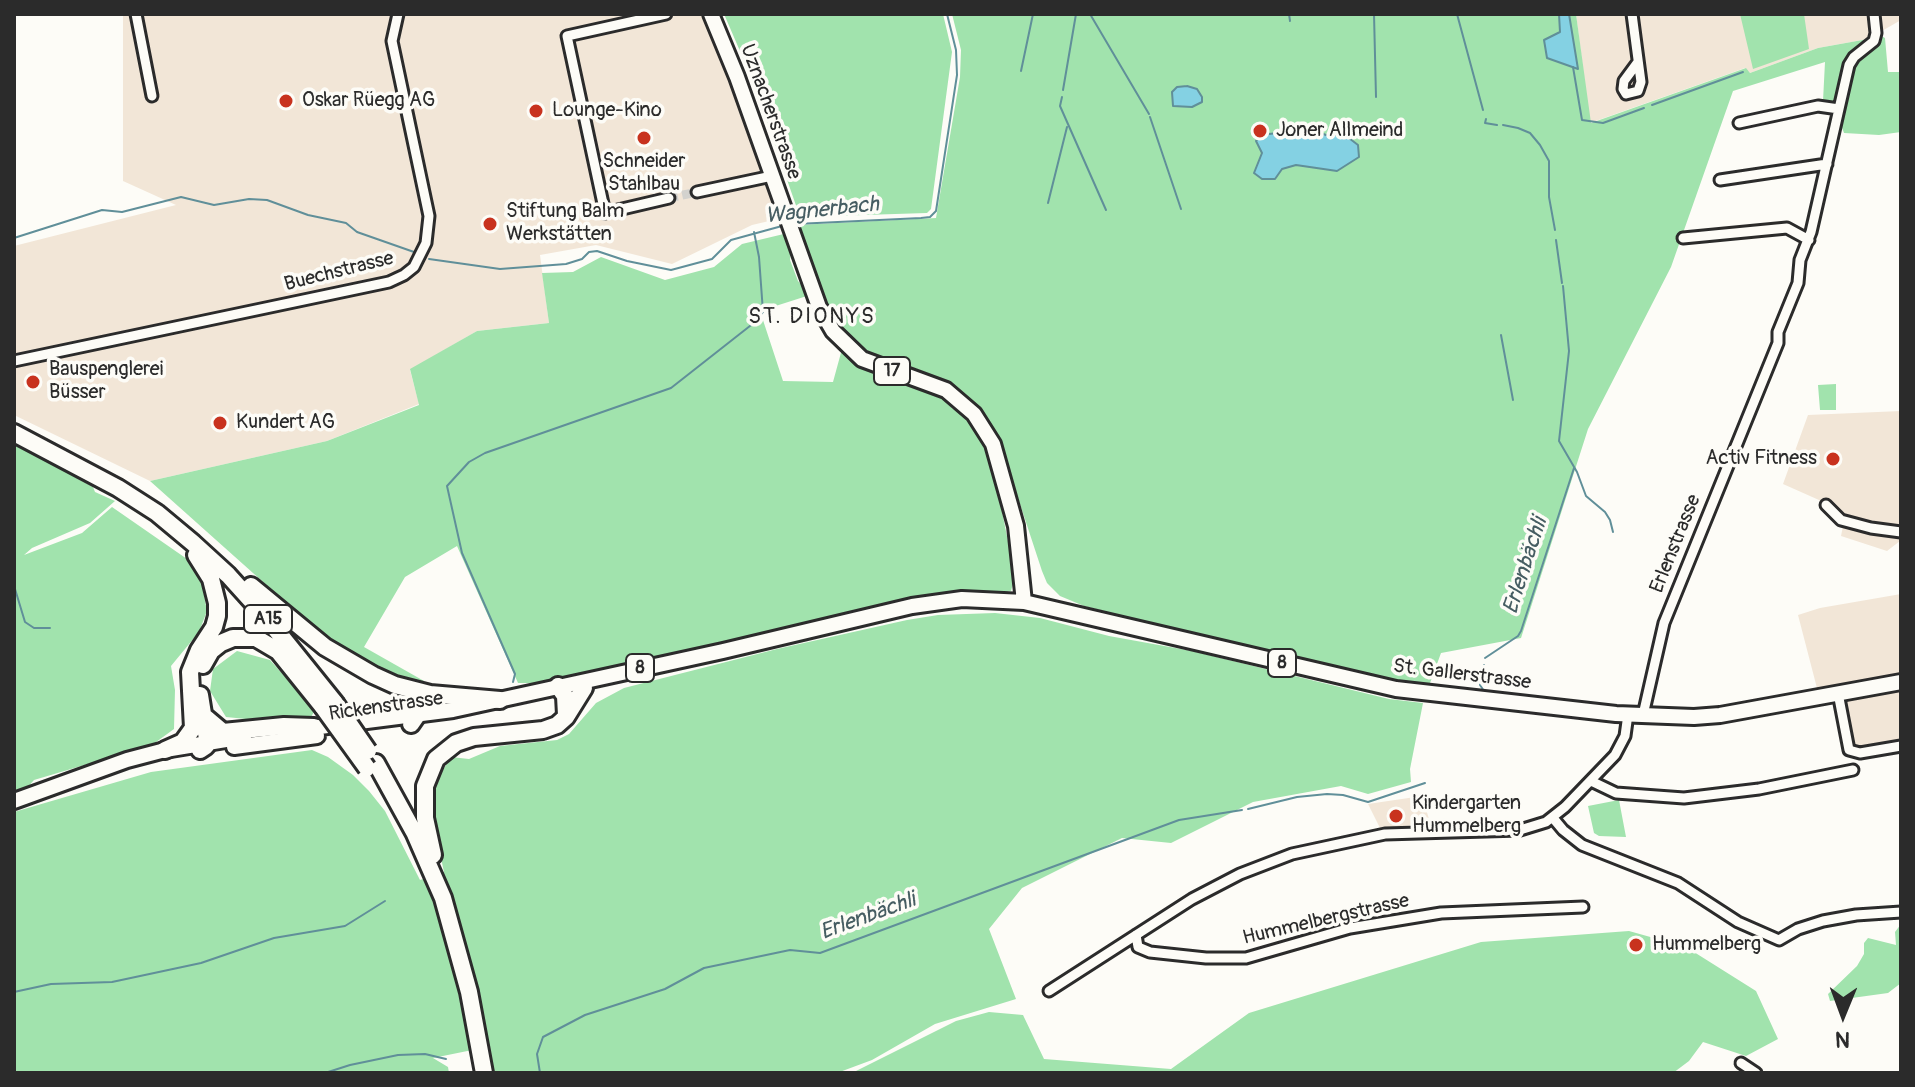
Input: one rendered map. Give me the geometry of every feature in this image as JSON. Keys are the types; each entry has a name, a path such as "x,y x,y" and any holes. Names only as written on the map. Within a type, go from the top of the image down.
{"highway":[{"name":"A15","path":"14,433 94,473 172,525 228,575 265,616 403,810 435,876 460,953 484,1073"},
{"path":"172,525 205,567 217,603 214,627 192,663 190,672 206,746"},
{"path":"193,543 211,551 325,647 373,675 414,691 448,697 500,700"},
{"path":"165,750 183,742 193,728 205,659 221,643 245,636 267,642 278,651 329,705"},
{"path":"435,876 424,801 428,773 436,759 445,750 465,740 491,734 543,730 557,725 566,717 584,688"},
{"path":"561,689 567,705 566,717"},
{"path":"414,691 421,705 414,720"},
{"path":"198,712 223,732 284,726 314,727"}],"main road":[{"name":"Uznacherstrasse","path":"711,14 737,77 819,307 833,331 862,359 946,390 961,400 983,425 993,444 1016,526 1024,602"},
{"name":"Rickenstrasse","path":"52,788 69,787 206,746 314,727 414,720 430,723 561,689 942,601 1024,602"},
{"name":"St. Gallerstrasse","path":"1024,602 1396,689 1628,714 1720,715 1901,682"},
{"name":"Rickenstrasse","path":"14,801 68,779 165,750 414,720 500,700 584,688 679,666 723,651"}],"street":[{"path":"136,14 152,96"},
{"name":"Buechstrasse","path":"14,361 389,282 414,267 426,243 429,216 392,41 398,14"},
{"path":"666,14 567,36 605,213 669,198"},
{"path":"1632,14 1638,62"},
{"name":"Erlenstrasse","path":"1643,715 1664,623 1778,343 1778,332 1798,283 1801,255 1809,240 1850,63 1870,46 1876,33 1874,14"},
{"path":"1739,123 1818,106 1839,109"},
{"path":"1720,180 1827,164"},
{"path":"697,192 772,176"},
{"path":"1683,238 1787,228 1809,240"},
{"path":"1826,505 1841,520 1901,532"},
{"path":"1838,693 1849,750 1860,753 1901,746"},
{"path":"1049,991 1204,893 1240,874 1292,854 1385,834 1520,830 1553,818 1619,749 1627,730 1628,714"},
{"path":"1591,781 1616,793 1684,798 1759,789 1853,770"},
{"path":"1553,818 1582,845 1678,883 1738,922 1779,940 1798,929 1823,921 1901,912"},
{"name":"Hummelbergstrasse","path":"1136,935 1142,951 1206,958 1246,958 1350,928 1441,913 1583,907"},
{"path":"1741,1063 1756,1073"}],"shaded area":[{"path":"123,14 711,14 782,218 752,225 672,264 596,245 540,255 549,323 477,331 410,370 419,404 327,441 150,481 14,415 14,246 176,205 123,181"},
{"path":"1576,14 1901,14 1901,20 1868,39 1818,48 1750,73 1745,68 1590,123"},
{"path":"1901,411 1901,570 1900,541 1887,551 1841,536 1843,526 1819,500 1783,484 1808,415"},
{"path":"1901,594 1901,675 1818,692 1798,615 1820,608"},
{"path":"1901,682 1901,746 1855,753 1838,693"},
{"path":"1422,796 1429,819 1420,819 1420,825 1380,828 1368,804"}],"green space":[{"path":"724,14 943,14 952,52 931,209 927,213 800,217 752,79"},
{"path":"952,14 1559,14 1560,32 1577,69 1569,14 1576,14 1591,123 1746,68 1750,73 1818,48 1868,39 1876,33 1885,38 1888,72 1900,72 1901,20 1901,132 1879,135 1844,133 1841,125 1849,91 1840,89 1837,103 1823,101 1825,62 1733,91 1671,267 1588,429 1521,638 1441,653 1426,694 1126,620 1060,596 1047,583 998,437 980,410 956,389 873,357 844,335 828,311 797,225 936,218 960,77 961,50"},
{"path":"1740,14 1804,14 1809,49 1753,69"},
{"path":"788,233 792,239 790,260 798,281 810,295 760,311 783,381 833,382 842,349 886,377 937,392 953,409 961,408 988,442 1015,576 1011,591 551,683 518,683 457,546 405,577 364,647 424,681 421,687 356,660 328,640 150,481 327,441 419,405 410,369 477,331 549,323 542,273 573,272 601,257 665,280 714,267 742,244"},
{"path":"1836,384 1836,410 1820,410 1818,385"},
{"path":"14,443 115,501 90,523 32,548 24,555 82,533 112,507 187,559 202,584 207,611 199,632 171,666 175,690 174,729 152,745 34,780 14,795"},
{"path":"995,613 1040,618 1389,699 1423,703 1410,769 1411,782 1368,794 1341,786 1253,802 1171,843 1122,838 1022,888 989,929 1016,999 935,1024 872,1060 837,1073 491,1073 487,1047 433,1058 448,1067 449,1073 14,1073 14,812 151,772 312,750 328,757 369,791 385,811 420,880 444,872 431,812 437,779 451,757 469,759 500,746 557,740 569,734 596,703 624,688 907,620 938,615"},
{"path":"237,651 270,660 315,710 310,719 266,721 226,717 210,691 213,669"},
{"path":"1619,800 1626,837 1594,833 1588,806"},
{"path":"1901,924 1901,983 1888,993 1830,1001 1828,994 1857,966 1868,938 1896,945 1895,932"},
{"path":"1629,931 1686,947 1756,991 1778,1039 1746,1056 1703,1042 1689,1061 1673,1073 852,1073 956,1021 989,1012 1023,1015 1044,1059 1171,1069 1249,1013 1481,942"}],"water":[{"path":"1559,14 1569,14 1578,69 1547,58 1544,40 1560,32"},
{"path":"1177,87 1197,89 1202,102 1192,107 1173,106 1172,92"},
{"path":"1310,129 1326,135 1345,135 1358,145 1359,157 1337,171 1296,165 1282,169 1275,179 1262,179 1254,173 1262,153 1256,141 1261,135"}],"waterway":[{"name":"Wagnerbach","path":"796,224 921,218 930,217 936,211 957,75 956,50 947,14"},
{"path":"1021,71 1033,14"},
{"path":"1063,90 1076,14"},
{"path":"1090,14 1149,114"},
{"path":"1289,14 1290,21"},
{"path":"1374,14 1376,97"},
{"name":"Erlenbächli","path":"1457,14 1483,110"},
{"path":"1573,67 1582,120 1603,123 1644,108"},
{"path":"1652,105 1743,72"},
{"path":"1062,97 1060,106 1106,210"},
{"path":"1150,117 1181,209"},
{"name":"Erlenbächli","path":"1486,119 1485,123 1497,125"},
{"name":"Erlenbächli","path":"1503,125 1530,133 1549,161 1549,197 1555,230"},
{"path":"1048,203 1067,127"},
{"name":"Wagnerbach","path":"14,238 102,210 122,212 181,197 214,205 249,199 267,200 308,215 346,223 357,232 414,252"},
{"name":"Wagnerbach","path":"429,259 500,269 566,264 597,251 671,270 712,259 731,240 782,226"},
{"path":"513,682 515,674 462,553 447,486 469,462 485,453 671,388 755,322 763,312 754,232"},
{"name":"Erlenbächli","path":"1556,240 1562,283"},
{"name":"Erlenbächli","path":"1563,286 1569,351 1559,441 1577,472 1586,496 1605,512 1613,532"},
{"path":"1501,335 1513,400"},
{"name":"Erlenbächli","path":"1485,658 1521,631 1574,468"},
{"path":"14,567 15,589 25,622 34,628 50,628"},
{"name":"Erlenbächli","path":"1484,665 1480,685 1486,694"},
{"name":"Erlenbächli","path":"1248,809 1297,797 1327,794 1368,802 1425,783"},
{"name":"Erlenbächli","path":"540,1073 537,1054 543,1037 585,1015 665,989 704,968 790,950 820,953 1179,820 1242,810"},
{"path":"14,992 51,984 112,982 201,963 274,938 345,926 385,901"},
{"path":"325,1073 398,1055 425,1054 446,1059"}],"tunnel":[{"path":"669,198 697,192"}],"place":[{"name":"Oskar Rüegg AG","path":"286,101"},
{"name":"Lounge-Kino","path":"536,111"},
{"name":"Joner Allmeind","path":"1260,131"},
{"name":"Schneider Stahlbau","path":"644,138"},
{"name":"Stiftung Balm Werkstätten","path":"490,224"},
{"name":"Bauspenglerei Büsser","path":"33,382"},
{"name":"Kundert AG","path":"220,423"},
{"name":"Activ Fitness","path":"1833,459"},
{"name":"Kindergarten Hummelberg","path":"1396,816"},
{"name":"Hummelberg","path":"1636,945"}],"district":[{"name":"ST. DIONYS","path":"812,317"}]}
